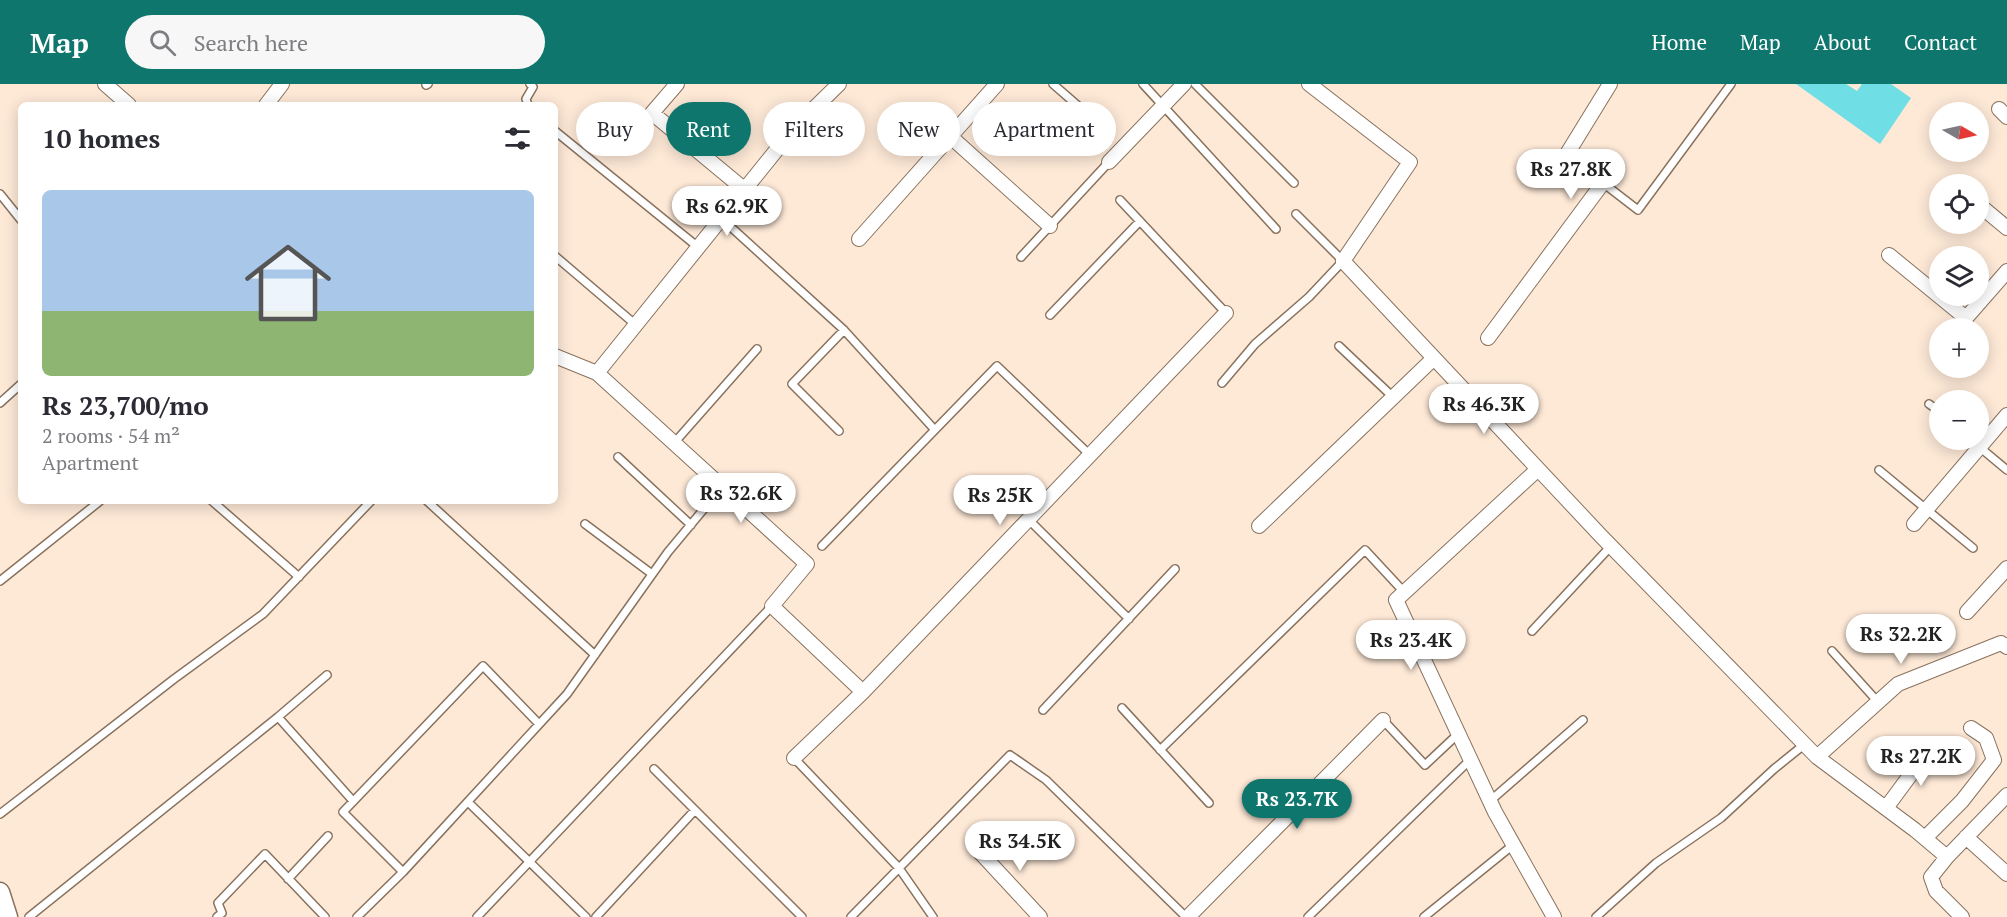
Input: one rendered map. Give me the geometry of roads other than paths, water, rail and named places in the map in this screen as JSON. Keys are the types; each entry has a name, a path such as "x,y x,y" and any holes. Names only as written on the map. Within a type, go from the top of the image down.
{"street":[{"path":"105,84 120,89"},
{"path":"268,102 282,84"},
{"path":"677,84 652,113 745,190"},
{"path":"597,373 795,127 839,84"},
{"path":"960,127 997,84"},
{"path":"1109,162 1184,84"},
{"path":"1309,84 1410,162 1342,261 1611,546 1817,757 1947,857"},
{"path":"1488,338 1608,176 1567,154 1610,84"},
{"path":"960,145 1050,226"},
{"path":"859,239 934,156"},
{"path":"1989,213 2007,228"},
{"path":"1889,255 1966,318 2007,271"},
{"path":"794,758 863,692 1226,313"},
{"path":"558,357 597,373 807,564 772,606 863,692"},
{"path":"1259,526 1434,358"},
{"path":"1989,431 2007,415"},
{"path":"1914,524 1971,450"},
{"path":"1538,469 1395,600 1490,801 1554,917"},
{"path":"1967,612 2007,568"},
{"path":"1817,757 1898,684 2001,643 2007,647"},
{"path":"1187,917 1383,720"},
{"path":"1925,838 1962,801 1994,760 1986,738 1971,728"},
{"path":"1886,808 1931,747"},
{"path":"1962,917 1936,891 1931,877 1947,857 2007,795"},
{"path":"1966,837 2007,874"},
{"path":"977,849 1040,917"},
{"path":"0,892 8,917"}],"lane":[{"path":"527,102 526,99 533,87 530,84"},
{"path":"1053,84 1074,102"},
{"path":"1143,84 1276,229"},
{"path":"1195,84 1294,183"},
{"path":"1603,183 1638,210 1731,84"},
{"path":"558,132 698,247"},
{"path":"1020,257 1109,162"},
{"path":"0,194 18,216"},
{"path":"1120,200 1226,313"},
{"path":"1222,383 1255,344 1309,297 1342,261 1296,214"},
{"path":"722,219 844,330 934,429"},
{"path":"1050,315 1140,221"},
{"path":"558,259 636,325"},
{"path":"839,431 792,384 844,330"},
{"path":"1339,346 1394,398"},
{"path":"675,442 756,349"},
{"path":"822,546 997,366 1090,455"},
{"path":"0,403 18,387"},
{"path":"1984,450 2007,470"},
{"path":"618,457 691,525"},
{"path":"1878,470 1973,548"},
{"path":"357,917 403,872 567,694 652,574 723,486"},
{"path":"0,581 96,504"},
{"path":"215,504 299,577"},
{"path":"0,814 174,679 263,614 368,504"},
{"path":"430,504 595,655"},
{"path":"1028,519 1129,619"},
{"path":"585,524 652,574"},
{"path":"1532,631 1611,546"},
{"path":"1160,750 1365,550 1404,592"},
{"path":"1043,710 1175,569"},
{"path":"477,917 772,606"},
{"path":"1832,651 1878,702"},
{"path":"403,872 343,812 353,801 483,666 539,724"},
{"path":"29,917 327,675"},
{"path":"1122,708 1209,803"},
{"path":"278,717 353,801"},
{"path":"1383,720 1425,765 1458,734"},
{"path":"1490,801 1583,720"},
{"path":"1596,917 1656,863 1722,818 1774,769 1805,744"},
{"path":"851,917 1010,755 1046,780 1187,917"},
{"path":"794,758 899,868 933,917"},
{"path":"1308,917 1470,760"},
{"path":"654,769 802,917"},
{"path":"468,802 586,917"},
{"path":"596,917 696,810"},
{"path":"288,879 328,836"},
{"path":"1424,917 1514,845"},
{"path":"217,917 222,913 218,903 265,854 325,917"}]}
